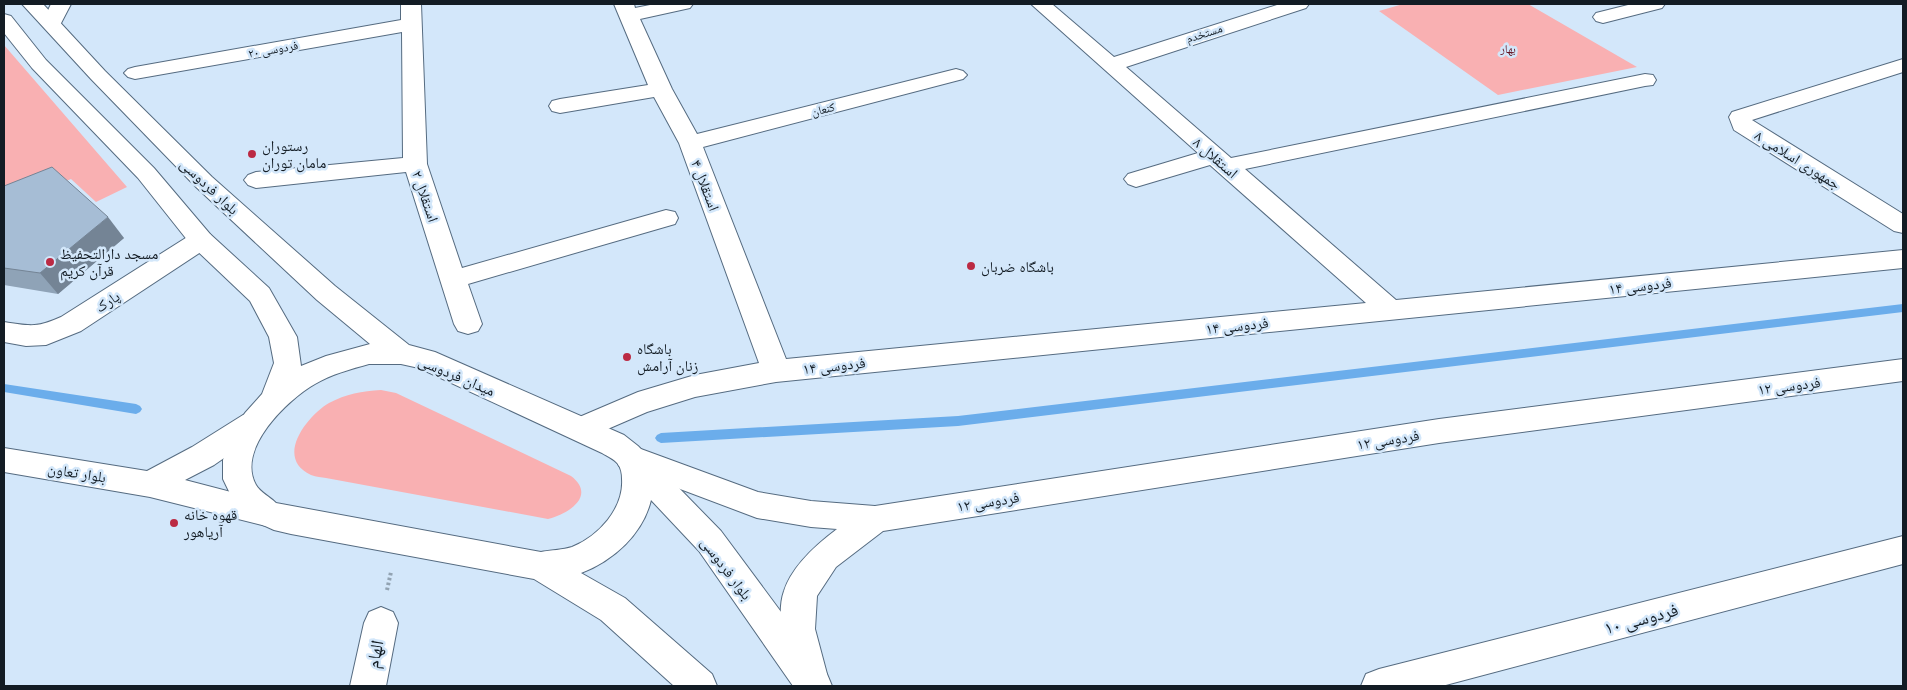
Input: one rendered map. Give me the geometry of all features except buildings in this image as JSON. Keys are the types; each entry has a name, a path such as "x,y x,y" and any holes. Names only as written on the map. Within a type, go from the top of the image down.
{"street":[{"name":"بلوار فردوسی","path":"32,4 56,13 98,75 206,185 326,293 400,354"},
{"path":"626,10 683,4"},
{"name":"استقلال ۸","path":"1041,4 1391,310"},
{"name":"مستخدم","path":"1110,65 1258,9 1299,4"},
{"path":"1603,17 1655,4"},
{"name":"استقلال ۴","path":"626,10 644,46 661,89 690,143 776,371"},
{"name":"فردوسی ۲۰","path":"136,73 411,14"},
{"name":"استقلال ۲","path":"411,14 414,164 468,324"},
{"path":"4,20 39,64 146,173 201,240 260,295 283,337 288,363 275,398"},
{"name":"جمهوری اسلامی ۸","path":"1903,65 1740,117 1742,125 1903,225"},
{"name":"کنعان","path":"690,143 956,75"},
{"path":"1136,178 1645,80"},
{"path":"560,106 661,89"},
{"path":"256,180 414,164"},
{"path":"454,279 666,218"},
{"name":"پارک","path":"4,332 26,336 46,335 71,324 201,240"},
{"name":"فردوسی ۱۴","path":"580,429 638,403 695,386 776,371 1903,259"},
{"name":"میدان فردوسی","path":"369,354 400,354 425,359 613,444 630,457 639,482 633,511 611,538 579,559 541,566 291,520 266,513 246,497 236,475 239,449 252,423 275,398 303,378 336,363 369,354"},
{"name":"فردوسی ۱۲","path":"630,457 757,505 811,514 874,519 1439,431 1903,370"},
{"path":"150,484 203,456 252,423"},
{"name":"بلوار فردوسی","path":"630,457 710,541 813,685"},
{"name":"بلوار تعاون","path":"4,460 150,484 266,513"},
{"path":"813,685 798,629 800,592 825,557 874,519"},
{"name":"فردوسی ۱۰","path":"1379,686 1903,550"},
{"path":"541,566 613,609 699,686"},
{"name":"الهام","path":"368,686 380,622"}],"path":[{"path":"380,622 397,540"}],"green space":[{"name":"بهار","path":"1403,4 1528,4 1637,67 1498,95 1379,11"},
{"path":"4,45 127,187 96,202 71,179 4,207"},
{"path":"381,390 396,393 571,476 578,483 581,490 577,503 564,513 548,519 315,476 300,468 295,458 298,438 304,427 320,409 348,395"}],"waterway":[{"path":"661,438 958,421 1903,308"},
{"path":"4,388 136,409"}],"place":[{"name":"رستوران مامان توران","path":"252,154"},
{"name":"مسجد دارالتحفیظ قرآن کریم","path":"50,262"},
{"name":"باشگاه ضربان","path":"971,266"},
{"name":"باشگاه زنان آرامش","path":"627,357"},
{"name":"قهوه خانه آریاهور","path":"174,523"}]}
